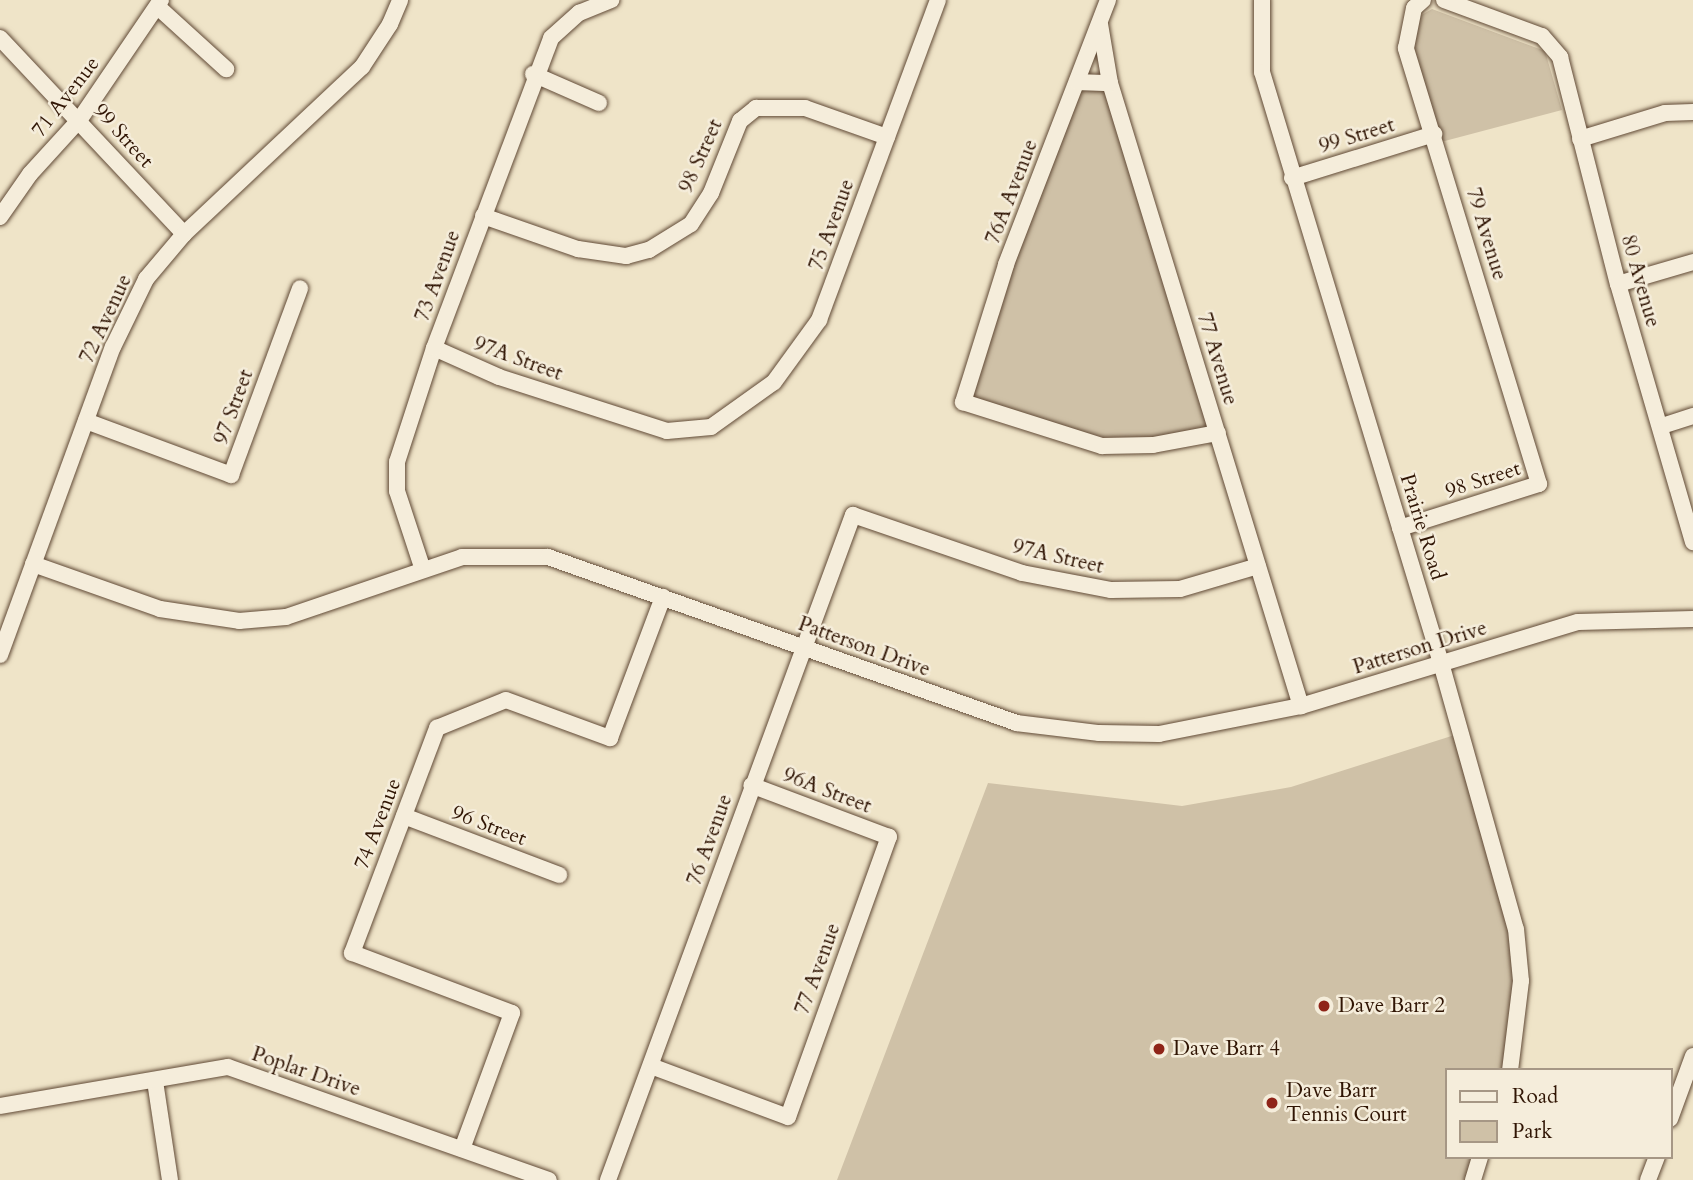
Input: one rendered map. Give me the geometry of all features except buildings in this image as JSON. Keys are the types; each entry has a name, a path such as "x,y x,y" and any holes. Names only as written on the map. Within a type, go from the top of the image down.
{"street":[{"name":"72 Avenue","path":"0,655 129,309 146,279 184,233 362,66 398,0"},
{"name":"73 Avenue","path":"423,570 397,491 397,462 434,348 533,74 551,37 579,13 611,0"},
{"name":"75 Avenue","path":"711,426 774,382 819,320 938,0"},
{"name":"76A Avenue","path":"1108,0 1006,265 963,401 1102,446 1153,445 1218,433"},
{"name":"Prairie Road","path":"1262,0 1262,72 1441,663 1516,929 1521,981 1510,1068"},
{"name":"79 Avenue","path":"1423,0 1414,8 1406,48 1539,484"},
{"name":"80 Avenue","path":"1444,0 1542,36 1560,57 1618,284 1662,426 1693,542"},
{"path":"160,4 226,69"},
{"name":"71 Avenue","path":"0,217 30,174 80,118 160,4"},
{"name":"77 Avenue","path":"1100,24 1110,83 1301,706"},
{"name":"99 Street","path":"0,38 80,118 184,233"},
{"path":"533,74 599,103"},
{"path":"1077,82 1110,83"},
{"name":"98 Street","path":"483,216 578,249 626,256 649,250 691,224 711,193 740,121 756,108 805,108 887,137"},
{"path":"1580,139 1665,113 1693,112"},
{"name":"99 Street","path":"1292,178 1434,134"},
{"path":"1618,284 1693,262"},
{"name":"97 Street","path":"86,421 231,475 300,288"},
{"name":"97A Street","path":"434,348 499,377 667,431 711,426"},
{"path":"1662,426 1693,416"},
{"name":"98 Street","path":"1400,528 1539,484"},
{"name":"97A Street","path":"853,515 1022,573 1111,590 1180,589 1258,566"},
{"name":"76 Avenue","path":"608,1180 751,785 853,515"},
{"name":"Patterson Drive","path":"33,564 160,610 239,621 286,617 462,557 548,557 1016,723 1075,730 1159,734 1301,706 1578,622 1693,619"},
{"name":"74 Avenue","path":"462,1149 512,1013 352,953 437,728 506,701 610,738 663,597"},
{"name":"96A Street","path":"751,785 889,837"},
{"name":"96 Street","path":"404,816 559,875"},
{"name":"77 Avenue","path":"651,1066 788,1116 889,837"},
{"path":"1672,1114 1693,1056"},
{"name":"Poplar Drive","path":"0,1106 228,1068 548,1180"},
{"path":"155,1081 170,1180"},
{"path":"1475,1179 1480,1159"},
{"path":"1648,1180 1656,1159"}],"green space":[{"path":"1432,9 1545,51 1562,110 1441,142 1413,49 1418,17"},
{"path":"1077,82 1110,83 1218,433 1102,446 963,402"},
{"path":"1461,733 1517,932 1510,1068 1444,1068 1444,1159 1484,1159 1477,1180 837,1180 988,783 1182,806 1291,787"}],"place":[{"name":"Dave Barr 2","path":"1324,1006"},
{"name":"Dave Barr 4","path":"1159,1049"},
{"name":"Dave Barr Tennis Court","path":"1272,1103"}]}
